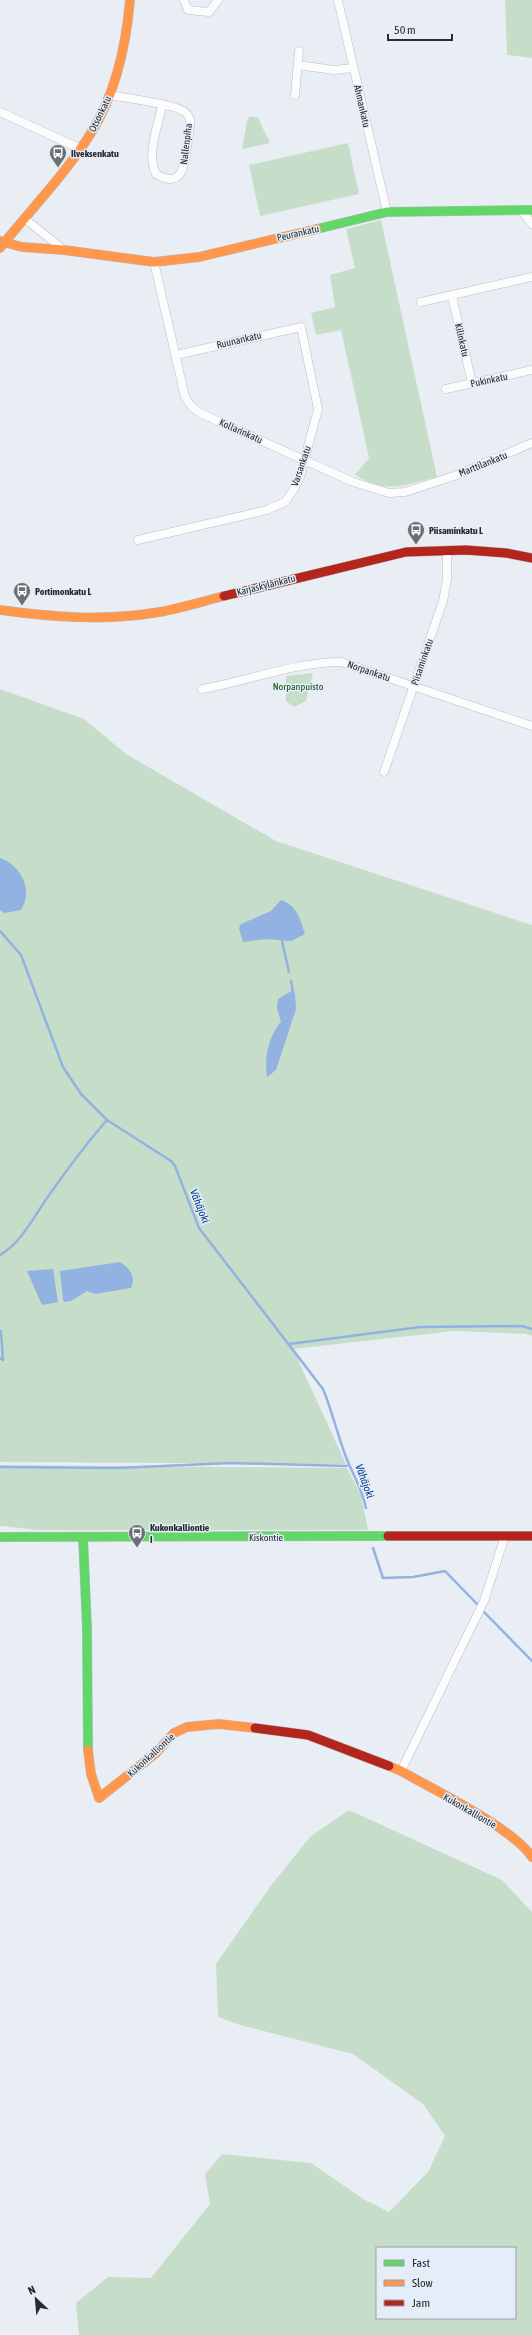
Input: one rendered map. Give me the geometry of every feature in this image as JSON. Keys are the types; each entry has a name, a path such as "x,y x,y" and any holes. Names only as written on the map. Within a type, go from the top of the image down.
{"street":[{"name":"Otsonkatu","path":"1,244 81,149 110,95 124,50 130,0"},
{"path":"184,0 188,10 209,12 218,0"},
{"name":"Ahmankatu","path":"338,0 387,212"},
{"path":"295,95 299,51"},
{"path":"298,65 334,70 353,68"},
{"name":"Nallenpiha","path":"110,95 162,106 186,113 190,124 183,170 178,177 170,179 156,174 152,167 152,156 162,106"},
{"path":"0,112 81,149"},
{"path":"521,210 532,224"},
{"name":"Peurankatu","path":"1,244 46,250 64,250 154,262 199,257 387,212 532,210"},
{"path":"24,218 64,250"},
{"name":"Kollarinkatu","path":"154,262 185,397 193,408 379,492 400,493 433,483"},
{"path":"421,302 532,277"},
{"name":"Kilinkatu","path":"452,296 472,383"},
{"name":"Ruunankatu","path":"176,355 301,327"},
{"name":"Varsankatu","path":"138,540 278,506 287,499 300,477 318,409 301,327"},
{"name":"Pukinkatu","path":"446,389 532,370"},
{"name":"Marttilankatu","path":"433,483 532,443"},
{"name":"Karjaskylänkatu","path":"0,610 76,619 113,619 154,614 392,555 447,550 496,552 532,558"},
{"name":"Piisaminkatu","path":"384,772 443,601 447,579 447,550"},
{"name":"Norpankatu","path":"202,689 238,683 318,662 341,662 532,726"},
{"path":"401,1771 484,1601 505,1536"},
{"name":"Kiskontie","path":"0,1537 532,1536"},
{"name":"Kukonkalliontie","path":"83,1537 87,1628 88,1759 91,1774 100,1798 156,1753 174,1733 186,1727 203,1724 219,1724 308,1735 401,1771 504,1831 526,1848 532,1857"}],"green space":[{"path":"505,0 532,0 532,58 507,55"},
{"path":"250,116 258,118 270,143 242,149 247,121"},
{"path":"348,143 359,194 260,216 249,165"},
{"path":"381,220 437,477 395,486 377,485 355,475 369,458 341,330 316,335 311,313 335,307 330,275 355,268 346,229"},
{"name":"Norpanpuisto","path":"313,673 306,701 294,707 286,701 286,676"},
{"path":"0,689 84,719 126,754 276,841 532,925 532,1336 526,1334 454,1331 293,1349 346,1464 0,1462"},
{"path":"0,1465 347,1468 361,1495 368,1530 39,1530 0,1526"},
{"path":"349,1810 502,1880 532,1912 532,2335 79,2335 76,2303 108,2277 151,2278 210,2204 205,2174 222,2154 311,2163 365,2200 389,2212 428,2172 445,2136 423,2104 353,2054 240,2025 218,2017 216,1964 272,1884 311,1836"}],"water":[{"path":"0,858 15,867 25,883 26,897 21,910 4,913 0,910"},
{"path":"281,900 291,906 297,913 305,934 291,941 266,939 243,942 239,928 241,924 271,911"},
{"path":"293,990 295,994 296,1009 276,1070 267,1077 266,1062 268,1048 273,1034 281,1022 277,1008 278,999"},
{"path":"120,1262 127,1267 131,1273 133,1280 131,1288 95,1294 87,1291 71,1301 64,1302 60,1271"},
{"path":"53,1269 58,1302 42,1305 27,1271"}],"waterway":[{"name":"Vähäjoki","path":"0,931 21,955 63,1067 81,1094 107,1120 171,1161 175,1166 199,1228 323,1389 344,1453 361,1491 366,1508"},
{"path":"282,941 289,972"},
{"path":"291,981 293,992"},
{"path":"0,1255 20,1237 69,1168 107,1120"},
{"path":"289,1344 420,1327 522,1326 532,1329"},
{"path":"0,1358 3,1360 1,1331"},
{"path":"0,1467 117,1468 230,1463 347,1466"},
{"name":"Vähäjoki","path":"373,1548 383,1578 413,1577 445,1571 477,1604"},
{"name":"Vähäjoki","path":"483,1611 532,1661"}],"traffic: fast":[{"path":"317,229 387,212 532,210"},
{"path":"0,1537 388,1536"},
{"path":"83,1537 87,1628 88,1750"}],"traffic: slow":[{"path":"0,248 70,163 100,118 118,69 126,35 130,0"},
{"path":"0,241 22,247 64,250 154,262 199,257 317,229"},
{"path":"0,610 38,615 115,617 162,612 224,596"},
{"path":"88,1750 91,1774 99,1798 156,1753 174,1733 187,1727 219,1724 255,1728"},
{"path":"389,1766 401,1771 491,1822 508,1834 532,1857"}],"traffic: jam":[{"path":"224,596 406,552 466,550 506,553 532,558"},
{"path":"388,1536 532,1536"},
{"path":"255,1728 308,1735 389,1766"}],"place":[{"name":"Ilveksenkatu","path":"58,168"},
{"name":"Piisaminkatu L","path":"416,545"},
{"name":"Portimonkatu L","path":"22,606"},
{"name":"Kukonkalliontie I","path":"137,1548"}]}
